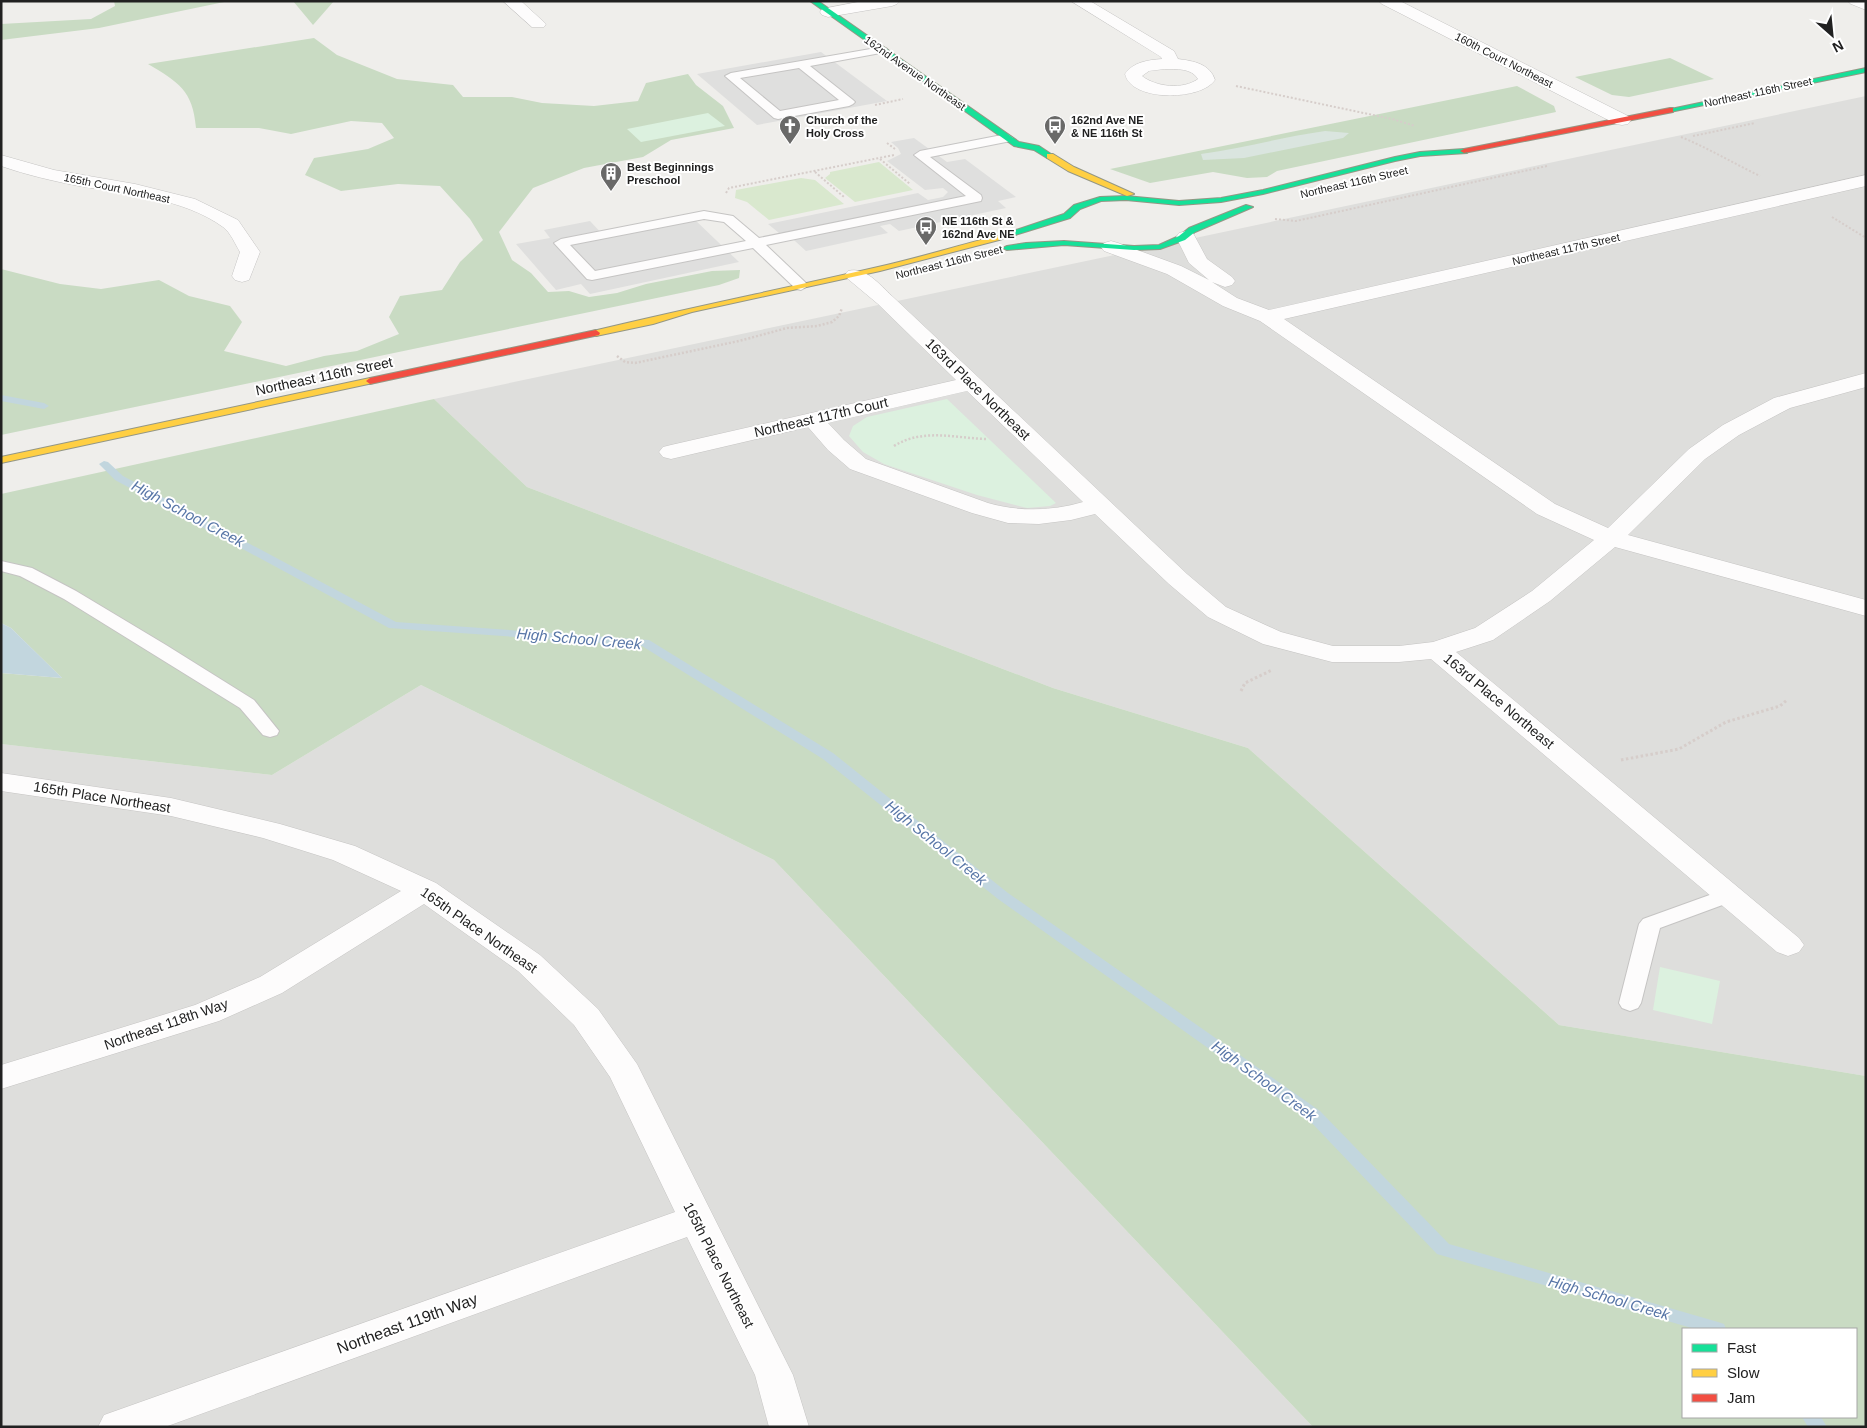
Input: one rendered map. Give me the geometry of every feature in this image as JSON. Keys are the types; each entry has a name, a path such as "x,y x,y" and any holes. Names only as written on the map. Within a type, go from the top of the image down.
{"street":[{"path":"511,1 538,24"},
{"name":"162nd Avenue Northeast","path":"813,1 1012,141 1029,158"},
{"path":"828,12 892,1"},
{"path":"1079,1 1168,54 1172,64"},
{"name":"160th Court Northeast","path":"1387,1 1622,120"},
{"path":"1856,1 1866,5"},
{"name":"Northeast 116th Street","path":"1428,166 1473,151 1866,70"},
{"name":"162nd Avenue Northeast","path":"1012,141 1036,148 1071,170 1139,197"},
{"name":"Northeast 116th Street","path":"653,322 697,318 859,279 998,238 1069,224 1073,209 1080,200 1139,197 1164,202 1228,200 1420,154 1473,151"},
{"name":"165th Court Northeast","path":"1,160 15,166 58,176 152,193 199,207 232,224 250,252 242,276"},
{"name":"Northeast 116th Street","path":"998,250 1029,245 1104,246 1128,249 1162,246 1265,202 1362,179"},
{"name":"Northeast 117th Street","path":"1267,317 1866,180"},
{"path":"1164,202 1189,214 1193,222 1189,233 1193,255 1198,263 1211,273 1253,297 1267,317"},
{"path":"1069,224 1077,236 1174,270 1230,302 1267,317 1546,509 1611,538 1866,608"},
{"name":"Northeast 116th Street","path":"1,460 653,322 690,310 801,286 908,274"},
{"name":"163rd Place Northeast","path":"859,279 885,300 1099,506 1178,579 1217,612 1272,638 1332,654 1399,654 1437,650 1788,945"},
{"path":"1437,650 1484,634 1541,596 1611,538 1697,454 1731,430 1782,403 1866,380"},
{"name":"Northeast 117th Court","path":"671,452 972,383"},
{"path":"814,419 836,446 858,464 1008,516 1039,517 1071,513 1099,506"},
{"name":"165th Place Northeast","path":"1,782 171,807 270,831 344,853 426,890 529,963 586,1017 625,1073 774,1375 789,1427"},
{"name":"Northeast 118th Way","path":"1,1077 207,1013 271,985 426,890"},
{"name":"Northeast 119th Way","path":"118,1427 696,1219"}],"lane":[{"path":"801,64 849,102 778,115 731,76 882,50"},
{"path":"801,286 756,243 732,220 721,215 704,215 561,244 592,276 756,243 976,198 920,155 1012,141"},
{"path":"1,566 26,572 62,590 160,649 247,704 270,731"},
{"path":"1630,1003 1650,924 1729,895"}],"path":[{"path":"1229,85 1392,119 1417,127"},
{"path":"1755,123 1711,133 1681,137 1708,148 1762,178"},
{"path":"723,200 729,188 880,159 893,155 898,151 887,143"},
{"path":"880,159 912,186"},
{"path":"1269,216 1285,221 1296,221 1381,201 1436,192 1555,164"},
{"path":"815,172 844,198"},
{"path":"1829,215 1866,238"},
{"path":"617,356 625,362 635,362 739,341 787,328 817,326 832,322 839,316 842,308"},
{"path":"867,468 900,440 910,436 926,434 958,438 994,439"},
{"path":"1241,691 1245,683 1279,666"},
{"path":"1615,761 1679,749 1726,722 1780,706 1787,700"}],"shaded area":[{"path":"821,52 887,101 757,125 697,74"},
{"path":"1866,96 1866,1076 1559,1025 1248,748 1053,688 527,487 434,399"},
{"path":"1325,131 1349,133 1343,138 1244,158 1203,160 1201,154 1294,136"},
{"path":"914,138 947,162 965,159 1016,197 998,201 1006,208 899,231 890,224 880,226 888,233 806,251 785,232 779,233 768,224 918,193 928,200 943,197 948,192 943,188 925,190 887,161 901,154 898,148 891,142"},
{"path":"694,219 739,262 590,294 581,284 556,290 516,244 550,238 544,230 590,221 605,237"},
{"path":"421,685 774,860 1313,1427 1,1427 1,744 272,775"}],"green space":[{"path":"114,1 229,1 99,28 1,40 1,24 91,19 115,6"},
{"path":"293,1 334,1 313,25"},
{"path":"314,38 337,55 397,79 453,85 463,97 512,97 542,103 594,106 638,101 646,83 688,74 696,85 723,106 734,128 671,140 643,157 584,168 533,188 499,232 512,260 531,273 548,292 569,291 589,297 617,293 646,284 712,271 740,270 739,278 719,285 1,435 1,269 60,284 101,289 159,280 189,296 230,306 242,322 224,351 286,366 324,356 357,351 399,334 389,317 400,296 442,290 460,262 483,240 470,219 440,186 398,184 341,191 305,175 314,158 368,149 394,138 382,123 351,121 291,134 259,128 196,128 191,104 182,88 168,76 148,64"},
{"path":"1670,58 1714,79 1629,97 1612,95 1575,77"},
{"path":"1517,86 1554,106 1556,112 1277,171 1267,177 1247,178 1213,172 1150,183 1110,169"},
{"path":"708,113 725,126 641,142 627,129"},
{"path":"879,162 913,190 855,202 825,178 830,172"},
{"path":"801,178 815,180 844,204 769,220 747,202 735,198 736,190"},
{"path":"434,399 527,487 1053,688 1248,748 1559,1025 1866,1076 1866,1427 1313,1427 774,860 421,685 272,775 1,744 1,673 62,678 11,628 1,623 1,494"},
{"path":"947,399 1056,503 1050,506 1027,508 977,495 884,464 863,452 849,436 853,426 867,417"},
{"path":"1660,967 1720,981 1712,1024 1653,1010"}],"water":[{"path":"1,623 11,628 62,678 1,673"}],"waterway":[{"name":"High School Creek","path":"1,398 44,406"},
{"name":"High School Creek","path":"104,464 119,478 393,625 645,643 828,756 1003,896 1314,1115 1443,1249 1715,1328"},
{"name":"High School Creek","path":"1812,1418 1818,1427"}],"traffic: fast":[{"path":"813,1 1017,144 1036,148 1050,156"},
{"path":"1670,110 1866,70"},
{"path":"996,238 1067,216 1077,207 1100,199 1126,198 1179,203 1221,200 1263,192 1395,159 1420,154 1464,151"},
{"path":"1007,248 1064,243 1134,248 1160,247 1182,238 1192,230 1249,207"}],"traffic: slow":[{"path":"1050,156 1071,169 1130,194"},
{"path":"596,333 653,321 690,310 880,269 996,238"},
{"path":"1,460 370,381"}],"traffic: jam":[{"path":"1464,151 1670,110"},
{"path":"370,381 596,333"}],"place":[{"name":"Church of the Holy Cross","path":"790,145"},
{"name":"162nd Ave NE & NE 116th St","path":"1055,145"},
{"name":"Best Beginnings Preschool","path":"611,192"},
{"name":"NE 116th St & 162nd Ave NE","path":"926,246"}]}
